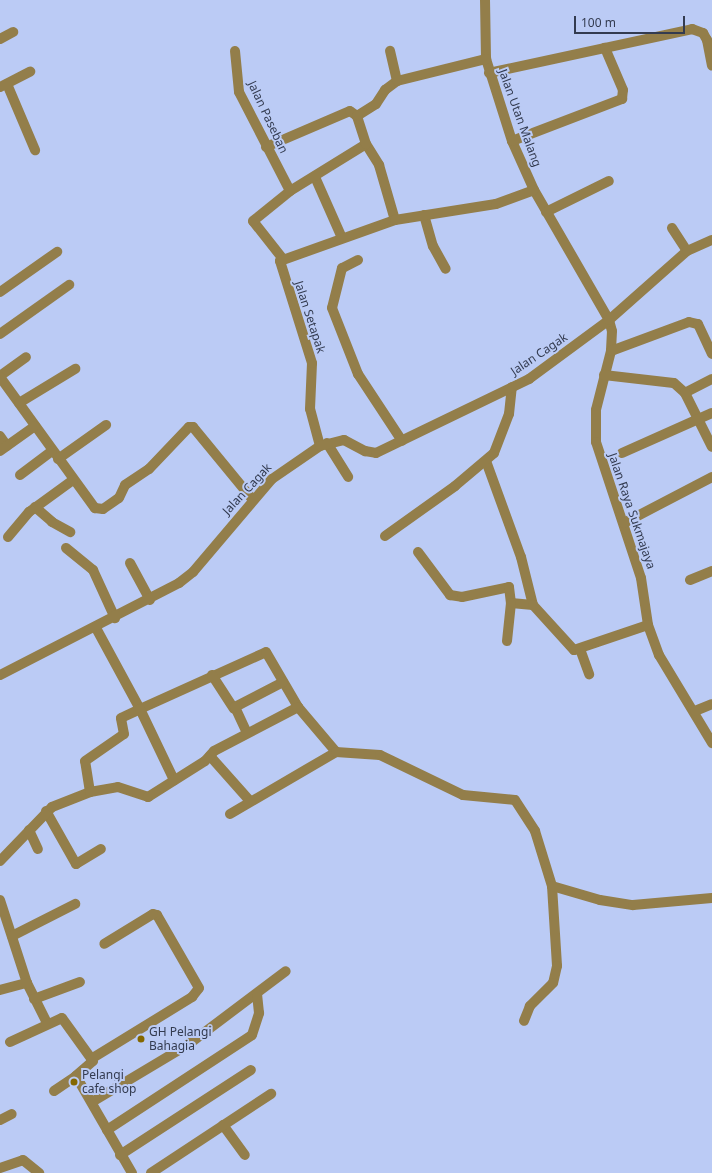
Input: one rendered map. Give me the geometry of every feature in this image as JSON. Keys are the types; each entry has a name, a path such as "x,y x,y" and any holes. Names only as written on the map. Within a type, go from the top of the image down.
{"street":[{"name":"Jalan Utan Malang","path":"485,0 486,59 489,73 512,141 534,190 609,320"},
{"path":"489,73 692,29 703,33 709,38 712,66"},
{"path":"0,39 13,32"},
{"path":"512,141 622,99 623,90 605,48"},
{"name":"Jalan Paseban","path":"235,51 239,92 290,191"},
{"path":"390,51 397,81"},
{"path":"357,116 376,104 384,90 397,81 486,59"},
{"path":"30,72 3,85 35,150"},
{"path":"266,147 350,111 357,116 366,144 379,165 395,220"},
{"path":"366,144 315,177 290,191 253,221 283,259 395,220 496,204 534,190"},
{"path":"315,177 342,238"},
{"path":"546,212 609,181"},
{"path":"424,215 433,246 446,268"},
{"path":"672,228 687,252"},
{"name":"Jalan Cagak","path":"0,675 150,600 193,572 253,500 281,472 324,445 344,440 374,454 529,379 609,320 687,252 712,240"},
{"path":"0,292 57,252"},
{"name":"Jalan Setapak","path":"283,259 279,265 312,363 310,409 324,445"},
{"path":"358,260 342,268 332,308 358,374 402,441"},
{"path":"0,334 69,285"},
{"name":"Jalan Raya Sukmajaya","path":"609,320 613,341 596,410 596,442 641,578 648,625 660,655 695,711 712,743"},
{"path":"611,351 689,322 698,324 712,354"},
{"path":"26,357 0,377 92,506 103,508 119,498 125,485 149,468 189,427 193,427 253,500"},
{"path":"19,403 76,369"},
{"path":"604,375 674,383 685,393 712,446"},
{"path":"685,393 712,379"},
{"path":"385,536 486,461 503,436 512,387"},
{"path":"622,453 712,413"},
{"path":"20,475 106,425"},
{"path":"0,436 3,448 35,426"},
{"path":"324,445 348,477"},
{"path":"486,461 521,557 533,604 567,646 580,649 648,625"},
{"path":"624,523 712,477"},
{"path":"8,537 35,507 73,480"},
{"path":"35,507 52,522 70,532"},
{"path":"66,548 93,570 115,618"},
{"path":"418,552 455,598 507,587 511,603 508,641"},
{"path":"130,563 150,600"},
{"path":"690,580 712,571"},
{"path":"511,603 533,604"},
{"path":"96,628 140,709 174,780"},
{"path":"580,649 589,674"},
{"path":"90,792 85,761 124,734 121,718 264,651 298,707 336,752"},
{"path":"212,675 234,709 246,733"},
{"path":"234,709 237,704 283,682"},
{"path":"695,711 712,704"},
{"path":"0,861 46,811 90,792 122,787 144,798 246,733 298,707"},
{"path":"230,814 336,752 380,755 464,795 515,800 535,831 552,886 556,975 548,990 530,1006 524,1021"},
{"path":"210,756 250,801"},
{"path":"46,811 76,864 101,849"},
{"path":"29,830 38,849"},
{"path":"552,886 600,900 633,905 712,898"},
{"path":"0,900 27,983 47,1023"},
{"path":"12,936 75,904"},
{"path":"91,1059 192,996 199,988 157,915 153,914 104,944"},
{"path":"92,1102 188,1044 286,971"},
{"path":"34,999 80,982"},
{"path":"0,990 27,983"},
{"path":"107,1130 252,1035 259,1013 257,994"},
{"path":"10,1042 27,1036 47,1023 62,1018 93,1063 54,1091"},
{"path":"120,1155 251,1070"},
{"path":"76,1076 92,1102 120,1155 132,1173"},
{"path":"151,1173 271,1094"},
{"path":"0,1120 12,1114"},
{"path":"223,1126 245,1155"},
{"path":"0,1168 23,1160 39,1173"}],"place":[{"name":"GH Pelangi Bahagia","path":"141,1039"},
{"name":"Pelangi cafe shop","path":"74,1082"}]}
